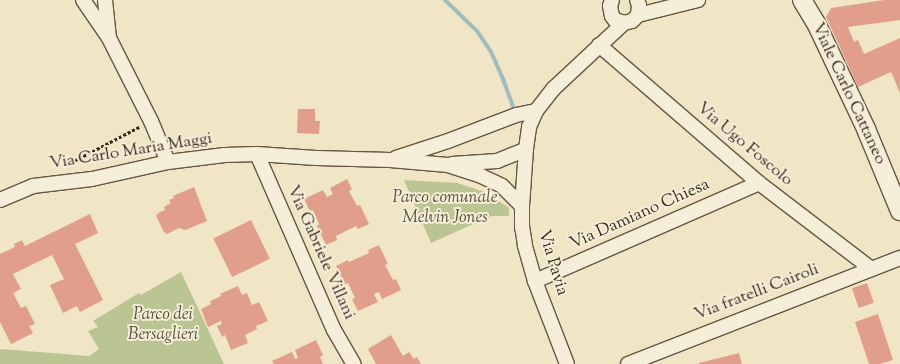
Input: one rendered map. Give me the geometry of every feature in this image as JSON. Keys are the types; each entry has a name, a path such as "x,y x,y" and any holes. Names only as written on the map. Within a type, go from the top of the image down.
{"street":[{"path":"83,0 109,38 151,121 168,162"},
{"path":"105,0 109,38"},
{"path":"637,0 639,5 638,15 698,0"},
{"name":"Viale Carlo Cattaneo","path":"802,0 816,23 866,128 900,211"},
{"path":"610,5 615,20 624,23"},
{"path":"610,5 612,33"},
{"name":"Via Pavia","path":"567,364 535,281 525,245 522,227 522,206 529,127 536,111 554,88 612,33 624,23 632,21 638,15"},
{"name":"Via Ugo Foscolo","path":"599,45 759,183 870,268"},
{"name":"Via Carlo Maria Maggi","path":"390,160 448,141 516,115 536,111"},
{"name":"Via Carlo Maria Maggi","path":"0,200 33,186 92,179 168,162 224,155 257,154 316,158 390,160 448,165 497,161 526,150"},
{"name":"Via Gabriele Villani","path":"257,154 334,330 354,364"},
{"name":"Via Carlo Maria Maggi","path":"448,165 481,176 502,186 522,206"},
{"name":"Via Damiano Chiesa","path":"535,281 759,183"},
{"name":"Via fratelli Cairoli","path":"628,364 870,268 900,258"}],"path":[{"path":"70,163 151,121"}],"green space":[{"name":"Parco comunale Melvin Jones","path":"404,180 457,183 485,192 509,208 509,216 491,216 431,243"},
{"name":"Parco dei Bersaglieri","path":"181,272 224,364 0,364 0,349 89,356 99,349 88,331 98,327 93,321 139,293 141,295"}],"building":[{"path":"884,0 900,0 900,20 848,27 854,42 858,40 864,54 900,38 900,93 891,72 858,87 826,17 831,8"},
{"path":"298,109 315,109 315,121 320,121 319,134 297,133"},
{"path":"347,179 352,189 349,191 357,206 360,205 369,224 358,229 356,226 336,236 337,240 326,245 317,226 319,224 313,210 310,211 304,199 323,190 327,197 333,194 330,188"},
{"path":"194,187 207,221 185,230 179,228 167,234 164,232 156,216 158,213 165,210 164,207 171,203 169,200 174,198 173,196"},
{"path":"90,214 98,233 75,244 103,300 80,312 77,306 63,313 50,285 64,279 52,255 13,274 21,289 13,293 21,308 26,306 35,324 29,326 33,333 11,344 0,322 0,254 15,247 14,244 22,240 25,246"},
{"path":"251,220 270,259 232,277 213,238"},
{"path":"379,245 388,264 385,265 393,280 396,279 401,290 382,299 379,292 374,294 378,302 358,311 352,299 355,298 348,283 345,284 336,266 369,253 368,250"},
{"path":"867,283 874,303 859,308 852,288"},
{"path":"238,286 242,295 247,293 252,305 259,302 268,321 256,326 257,329 245,335 248,343 231,350 225,335 222,337 217,326 222,324 221,321 208,327 201,309 211,304 210,301 221,296 220,294"},
{"path":"878,314 893,360 880,364 869,364 855,322"},
{"path":"391,335 403,356 409,352 414,359 417,357 421,364 376,364 368,349"},
{"path":"316,340 323,355 320,357 323,364 274,364 272,361 292,352 295,359 298,358 295,350"},
{"path":"739,353 742,364 699,364 699,363"}],"waterway":[{"path":"445,0 477,31 491,52 513,106"}]}
